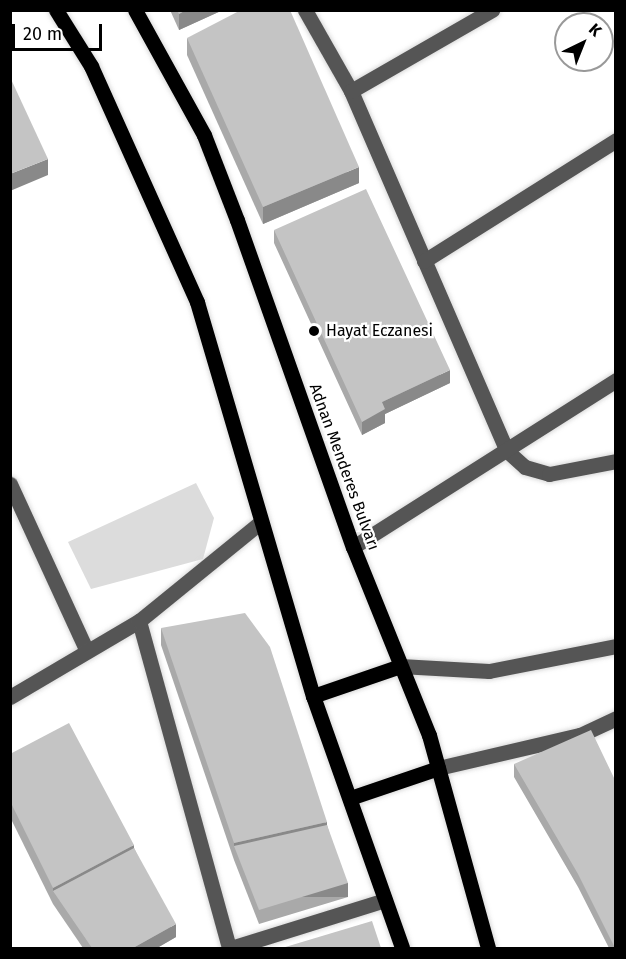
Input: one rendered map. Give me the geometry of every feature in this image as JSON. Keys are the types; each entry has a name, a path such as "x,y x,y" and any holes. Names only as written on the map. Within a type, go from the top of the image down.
{"main road":[{"path":"56,10 91,66 197,302 313,696 402,948"},
{"name":"Adnan Menderes Bulvarı","path":"135,10 204,135 352,547 438,768 488,948"},
{"path":"313,696 400,666"},
{"path":"350,798 438,768"}],"street":[{"path":"305,10 351,91 506,450 525,467 549,474 615,461"},
{"path":"351,91 492,10"},
{"path":"424,261 615,140"},
{"path":"352,547 615,380"},
{"path":"10,484 86,649"},
{"path":"10,697 86,649 139,621 261,522"},
{"path":"139,621 230,948 385,900"},
{"path":"400,666 489,670 615,646"},
{"path":"438,768 580,735 615,718"}],"shaded area":[{"path":"196,483 214,518 203,559 91,589 68,542"}],"building":[{"path":"241,10 290,10 359,167 263,207 187,38"},
{"path":"10,77 48,159 10,174"},
{"path":"366,189 450,370 382,402 385,409 362,422 274,230"},
{"path":"245,613 270,647 327,822 234,843 161,628"},
{"path":"69,723 134,845 53,888 10,801 10,754"},
{"path":"591,730 615,780 615,948 578,874 514,764"},
{"path":"327,825 348,883 259,910 234,846"},
{"path":"134,848 176,924 133,948 92,948 53,891"},
{"path":"372,921 381,948 282,948"}],"place":[{"name":"Hayat Eczanesi","path":"314,331"}]}
